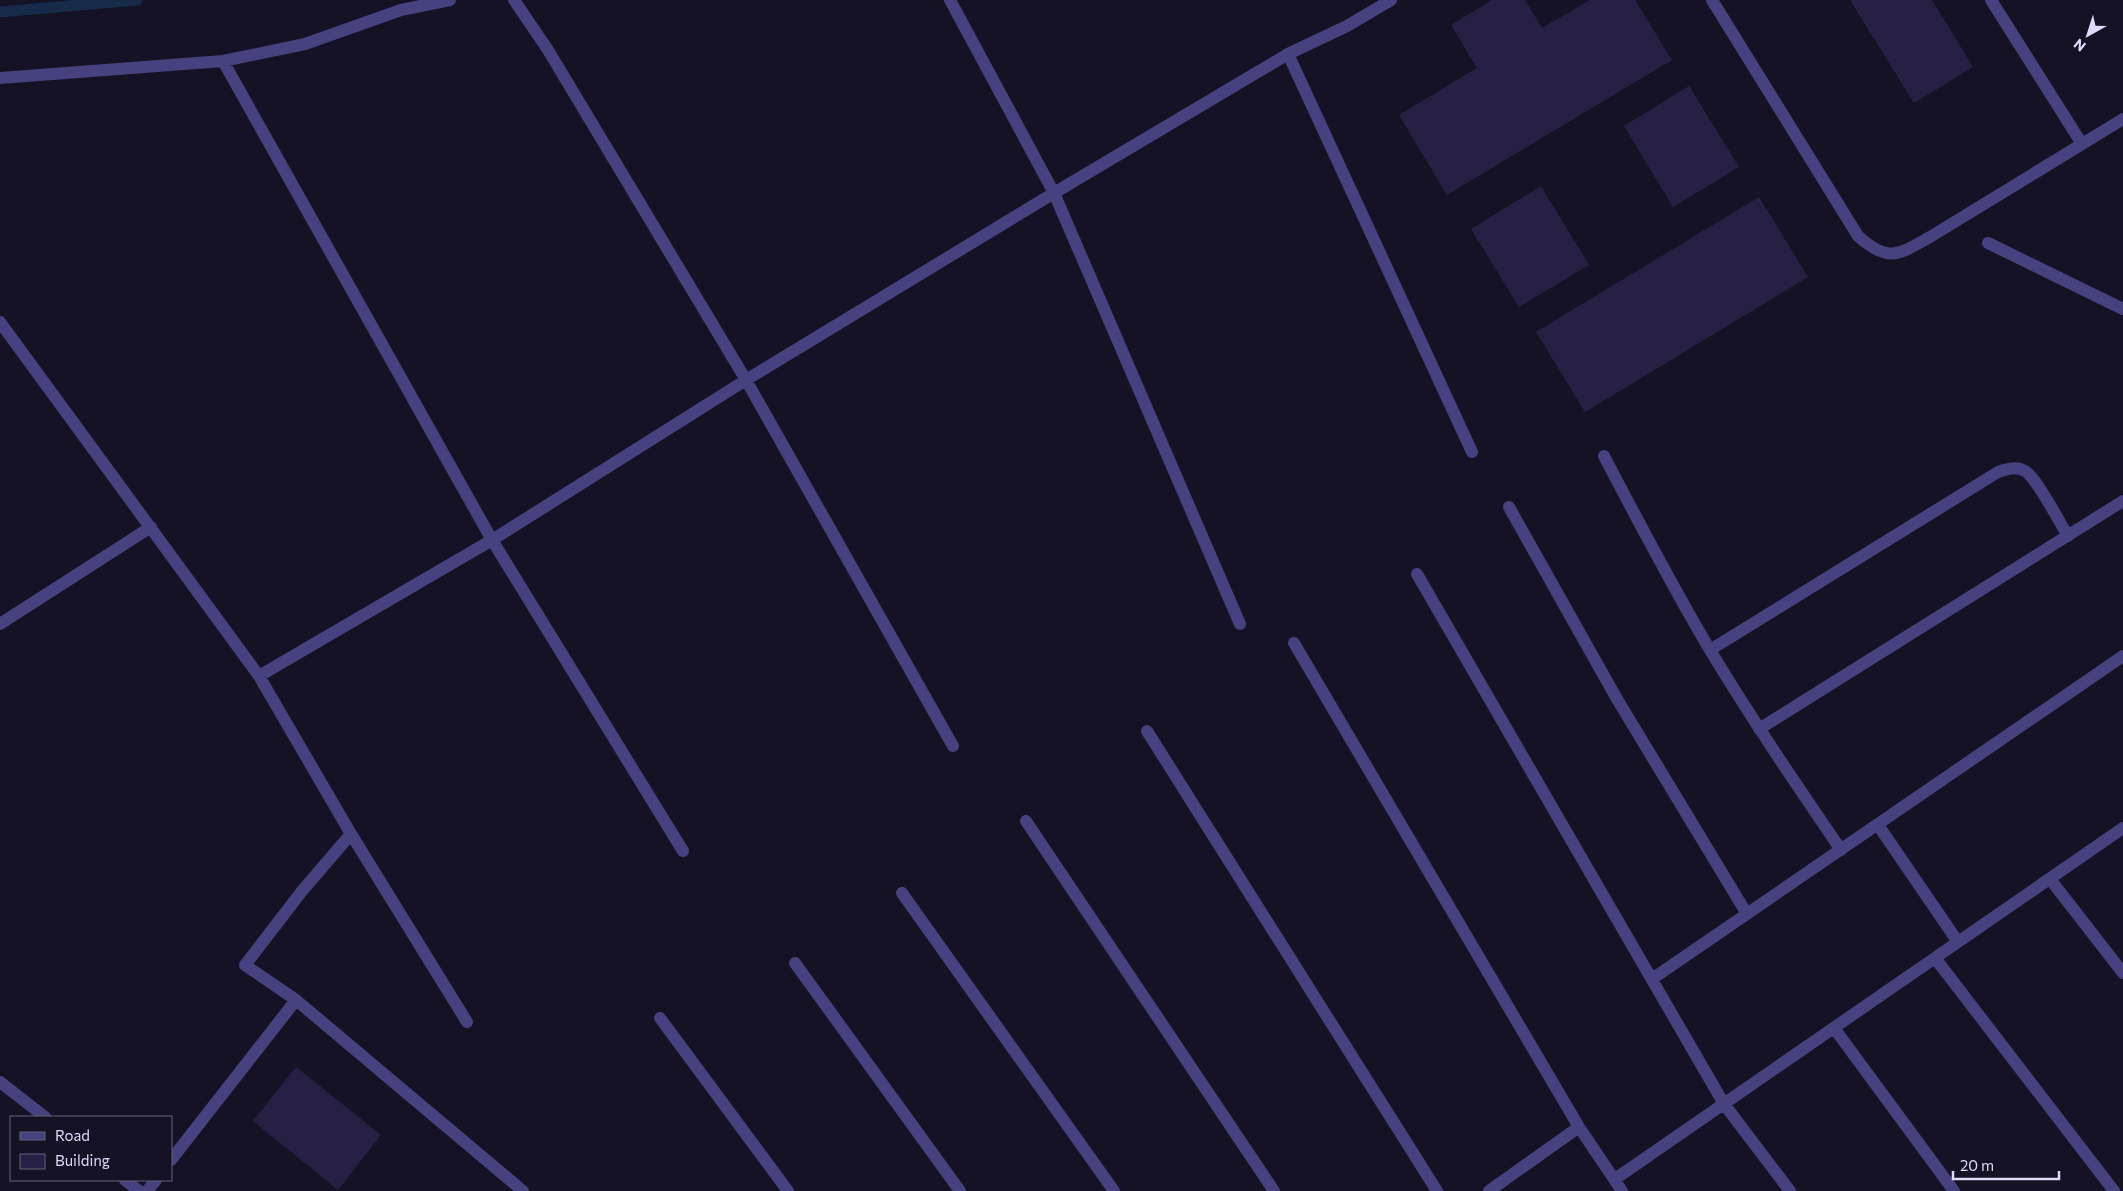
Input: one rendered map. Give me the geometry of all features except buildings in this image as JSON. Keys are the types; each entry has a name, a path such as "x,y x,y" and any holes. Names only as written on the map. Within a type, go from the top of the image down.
{"street":[{"path":"0,78 224,61 306,44 401,10 450,0"},
{"path":"514,0 553,59 746,380 953,746"},
{"path":"950,0 1054,193 1240,624"},
{"path":"259,676 492,540 746,380 1054,193 1288,54 1313,44 1391,0"},
{"path":"1712,0 1858,236 1872,248 1886,255 1900,253 1930,237 2123,119"},
{"path":"1991,0 2082,144"},
{"path":"1288,54 1472,452"},
{"path":"224,61 492,540 683,851"},
{"path":"1988,243 2123,309"},
{"path":"0,322 259,676 351,834 467,1022"},
{"path":"1604,456 1648,540 1710,650 1759,729 1840,850"},
{"path":"1710,650 1998,472 2013,468 2025,471 2034,480 2068,536"},
{"path":"1759,729 2123,501"},
{"path":"1509,507 1617,699 1747,914"},
{"path":"0,624 150,527"},
{"path":"1417,574 1724,1104 1790,1191"},
{"path":"1294,643 1579,1127 1622,1191"},
{"path":"1652,979 2123,656"},
{"path":"1147,731 1437,1191"},
{"path":"1026,821 1274,1191"},
{"path":"1878,824 1958,942"},
{"path":"1615,1180 2123,828"},
{"path":"351,834 302,891 245,966 296,1000 523,1191"},
{"path":"2050,879 2123,973"},
{"path":"902,893 1114,1191"},
{"path":"1935,958 2114,1191"},
{"path":"796,963 960,1191"},
{"path":"172,1159 296,1000"},
{"path":"660,1018 788,1191"},
{"path":"1834,1028 1954,1191"},
{"path":"0,1082 44,1116"},
{"path":"1489,1191 1579,1127"},
{"path":"126,1181 139,1191"}],"waterway":[{"path":"0,12 137,0"}]}
